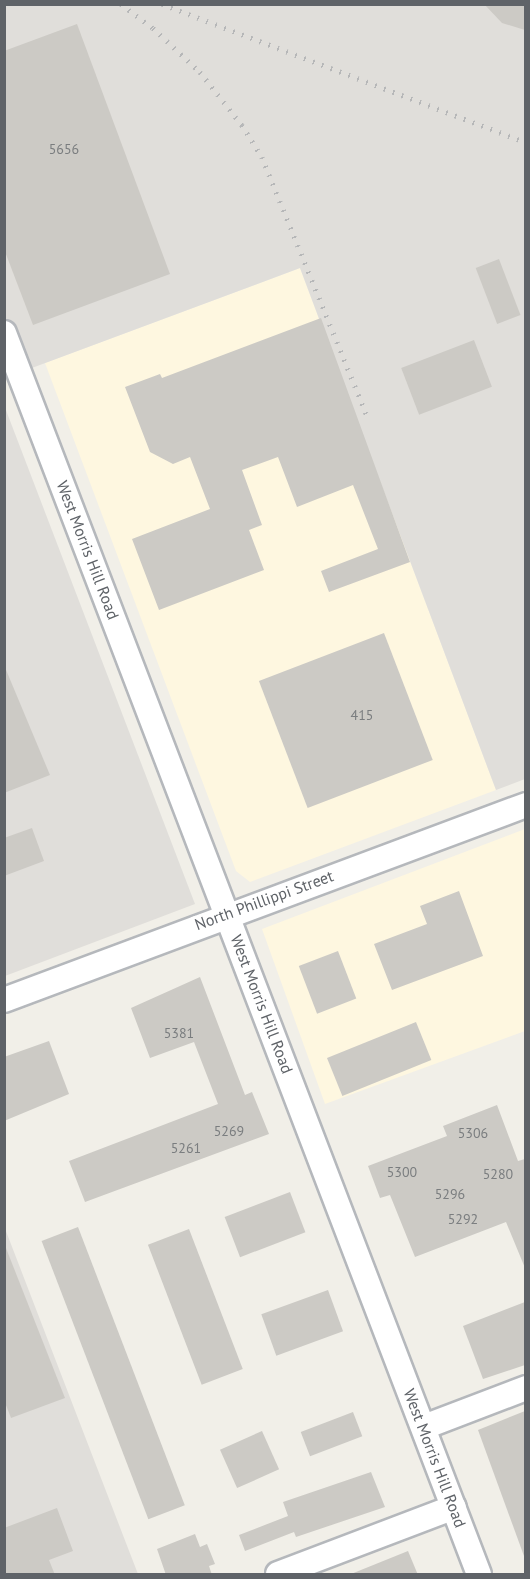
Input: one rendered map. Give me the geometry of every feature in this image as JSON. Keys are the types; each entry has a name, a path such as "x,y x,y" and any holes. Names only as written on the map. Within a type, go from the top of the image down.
{"street":[{"name":"West Morris Hill Road","path":"4,333 479,1575"},
{"name":"North Phillippi Street","path":"4,1000 228,914 525,805"},
{"path":"424,1427 525,1388"},
{"path":"278,1575 454,1507"}],"shaded area":[{"path":"5,5 525,5 525,779 496,790 300,268 5,378"},
{"path":"300,268 496,790 250,882 236,871 45,363"},
{"path":"4,405 195,904 5,976 4,976"},
{"path":"525,829 525,1031 325,1104 262,929"},
{"path":"4,1226 126,1543 138,1574 5,1574"}],"building":[{"path":"484,4 525,4 525,30 502,23"},
{"path":"77,24 170,274 33,325 4,249 4,51"},
{"path":"499,259 521,315 497,324 476,268"},
{"path":"321,318 410,562 329,592 321,571 378,549 353,485 297,507 278,457 242,470 262,525 249,530 264,570 159,610 132,539 210,509 190,457 173,464 150,452 125,387 160,374 162,378"},
{"path":"474,340 492,387 419,415 401,368"},
{"path":"384,633 433,760 308,808 259,681"},
{"path":"4,665 50,775 4,793"},
{"path":"32,828 44,861 4,876 4,838"},
{"path":"459,891 483,956 392,990 374,944 427,924 420,906"},
{"path":"338,951 356,999 317,1014 299,966"},
{"path":"200,977 245,1095 252,1092 269,1134 85,1202 69,1161 218,1104 194,1042 150,1058 131,1008"},
{"path":"416,1022 431,1060 342,1096 327,1058"},
{"path":"49,1041 69,1094 4,1121 4,1057"},
{"path":"497,1105 518,1161 525,1159 525,1268 506,1222 415,1257 390,1195 380,1198 368,1166 447,1136 443,1126"},
{"path":"290,1192 305,1232 240,1257 225,1217"},
{"path":"78,1227 185,1505 148,1519 42,1241"},
{"path":"189,1229 243,1369 202,1385 148,1245"},
{"path":"4,1243 65,1398 11,1418 4,1400"},
{"path":"328,1290 343,1331 276,1356 261,1314"},
{"path":"525,1302 525,1365 483,1379 463,1326"},
{"path":"525,1411 525,1556 524,1556 478,1430"},
{"path":"353,1412 362,1436 310,1456 301,1432"},
{"path":"262,1431 279,1469 237,1488 220,1450"},
{"path":"371,1472 385,1507 296,1537 294,1532 245,1551 239,1535 288,1516 283,1502"},
{"path":"57,1508 73,1551 49,1560 55,1575 4,1575 4,1528"},
{"path":"195,1534 200,1547 207,1544 215,1564 209,1566 212,1575 166,1575 157,1549"},
{"path":"408,1551 418,1575 351,1575 351,1574"}],"railway":[{"path":"121,4 153,28 200,72 242,125 262,157 368,418"},
{"path":"162,4 526,142"}]}
